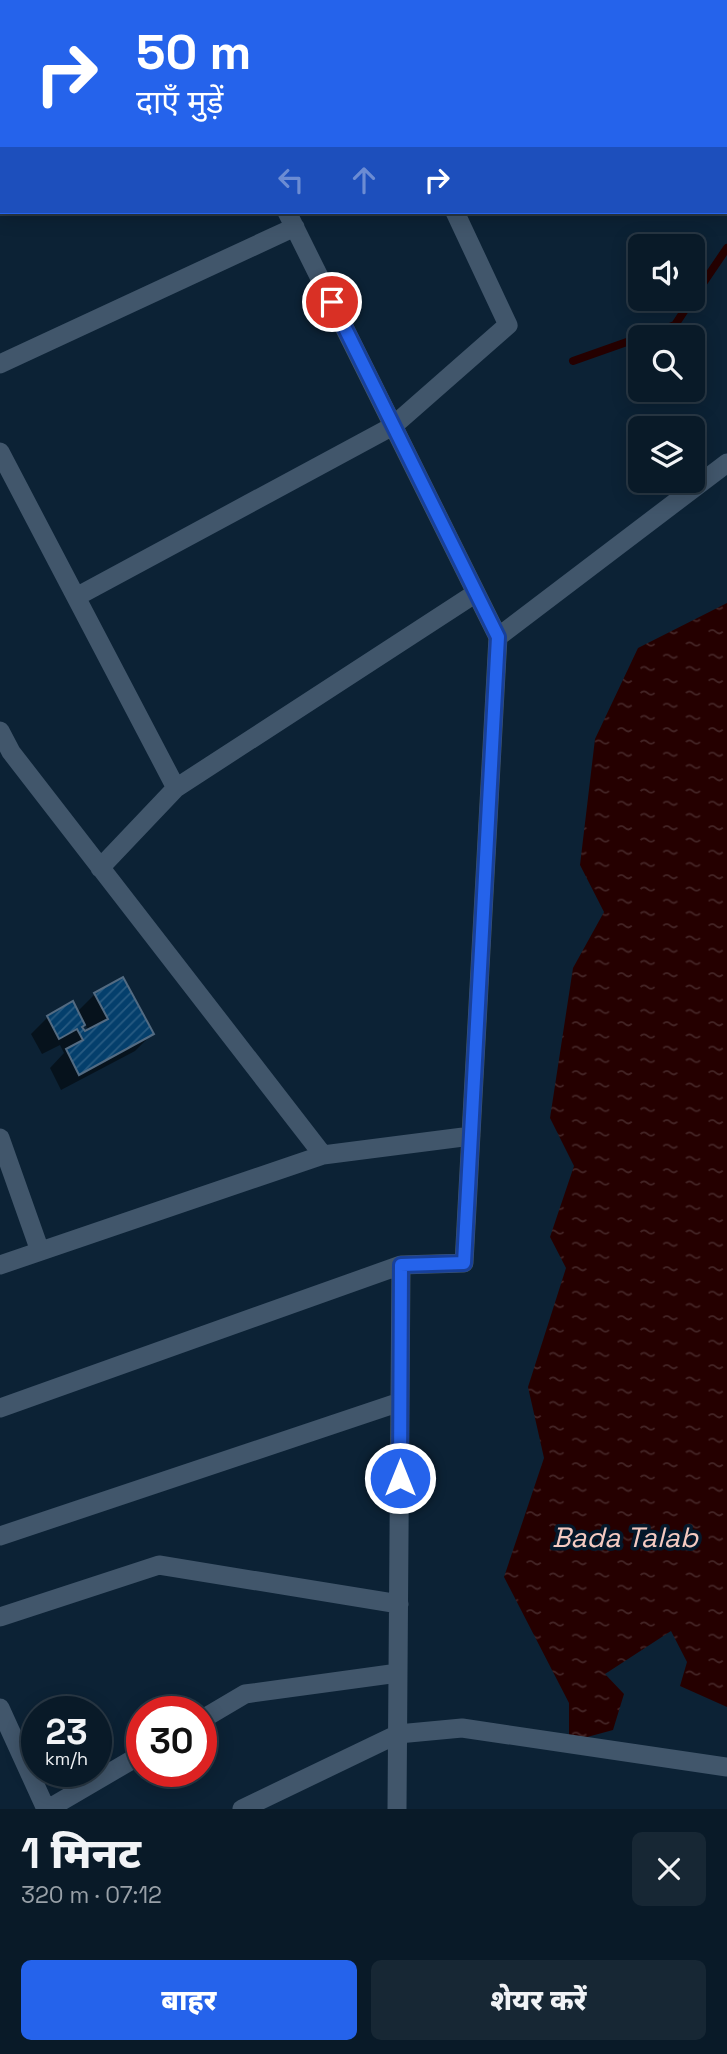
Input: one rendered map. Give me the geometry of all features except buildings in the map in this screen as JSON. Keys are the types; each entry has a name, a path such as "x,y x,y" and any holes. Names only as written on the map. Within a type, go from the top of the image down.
{"street":[{"path":"76,597 393,426 508,325 456,214"},
{"path":"0,364 291,220 498,637 464,1263 401,1265 0,1408"},
{"path":"0,452 176,788"},
{"path":"498,637 727,463"},
{"path":"100,868 176,788 476,593"},
{"path":"0,731 10,752 323,1155"},
{"path":"0,1265 323,1155 471,1136"},
{"path":"0,1138 40,1251"},
{"path":"397,1809 401,1265"},
{"path":"0,1536 400,1402"},
{"path":"0,1617 159,1565 399,1604"},
{"path":"217,1711 245,1694 398,1673"},
{"path":"0,1708 47,1809 126,1763"},
{"path":"242,1809 398,1734 462,1728 727,1767"}],"water":[{"name":"Bada Talab","path":"727,603 727,1707 680,1686 687,1662 671,1631 605,1674 624,1694 613,1730 569,1742 569,1703 504,1577 544,1458 528,1387 566,1268 550,1237 574,1166 550,1118 573,968 604,912 580,865 595,739 638,648"}],"waterway":[{"path":"705,280 727,248"},
{"path":"573,361 675,325 684,311"}],"route":[{"path":"332,302 498,637 464,1263 401,1265 400,1478"}]}
